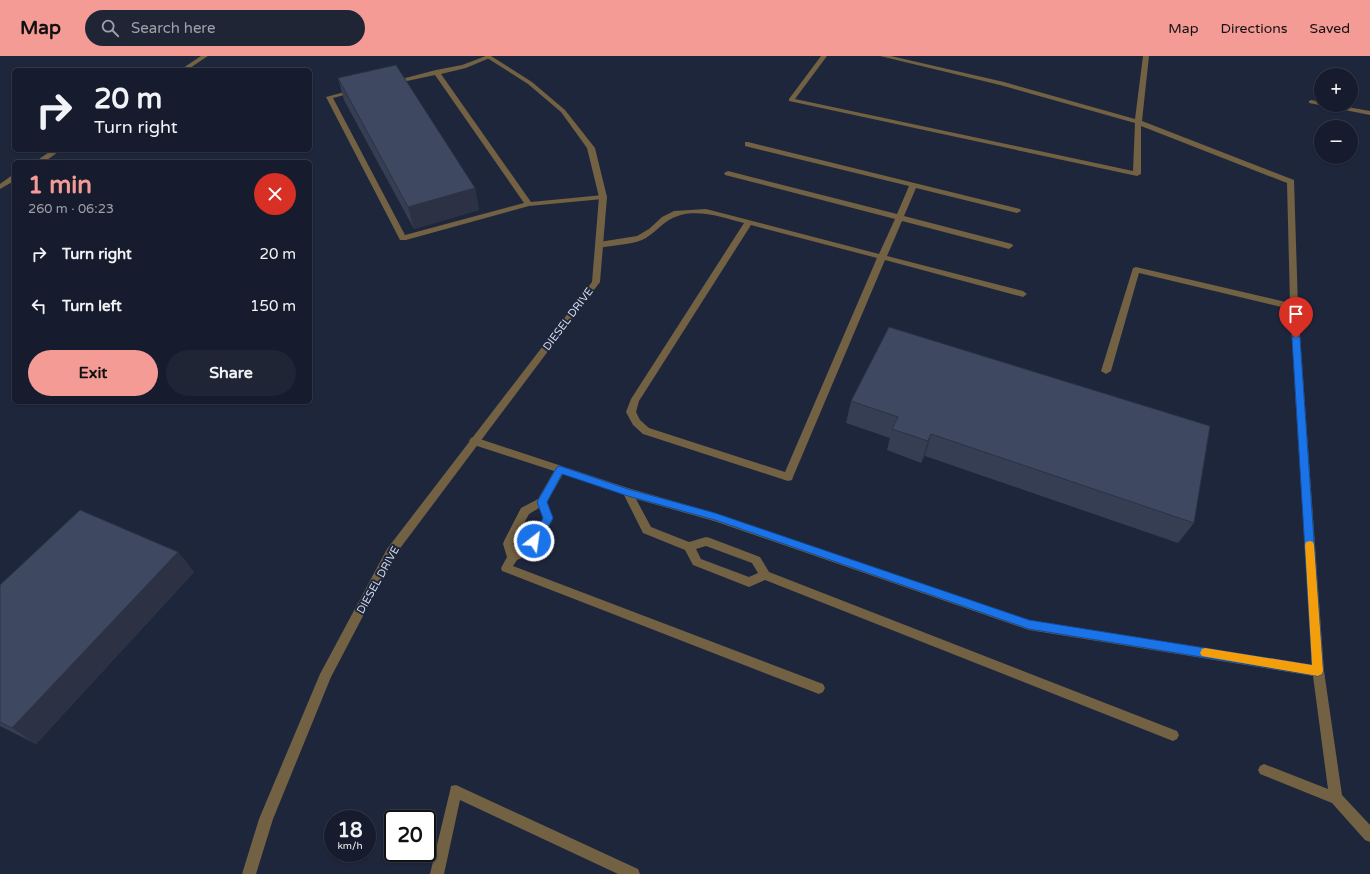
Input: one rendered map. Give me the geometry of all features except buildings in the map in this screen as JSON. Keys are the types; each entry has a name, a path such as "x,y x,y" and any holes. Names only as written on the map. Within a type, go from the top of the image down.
{"street":[{"path":"186,68 205,56"},
{"path":"824,56 791,100 1137,174 1138,122 1146,56"},
{"path":"883,56 1002,83 1138,122 1291,182 1294,307 1318,671 1336,798"},
{"path":"382,84 464,66 488,57 530,83 563,111 591,148 603,197 599,245 639,238 652,231 665,218 677,213 706,211 1023,294"},
{"path":"436,72 529,204"},
{"path":"360,90 329,97 404,238 529,204 603,197"},
{"path":"1358,111 1370,113"},
{"path":"748,144 1017,211"},
{"path":"42,160 54,152"},
{"path":"728,174 1009,246"},
{"path":"0,187 12,179"},
{"path":"749,222 634,402 631,412 636,422 646,431 788,477 913,185"},
{"name":"DIESEL DRIVE","path":"250,874 266,820 326,674 391,552 474,440 596,282 599,245"},
{"path":"1106,371 1136,270 1294,307"},
{"path":"474,440 628,492 715,517 1029,625 1318,671"},
{"path":"513,557 508,544 525,511 542,502 560,470"},
{"path":"628,492 647,530 689,547 697,562 749,582 765,575"},
{"path":"542,502 548,518 529,550 513,557 506,568 819,688"},
{"path":"689,547 706,541 756,560 765,575 1173,735"},
{"path":"1264,770 1336,798 1370,835"},
{"path":"437,874 456,791 633,874"}],"slow traffic":[{"path":"1205,653 1318,671 1310,545"}],"route":[{"path":"534,541 548,518 542,502 560,470 628,492 715,517 1029,625 1318,671 1296,338"}]}
